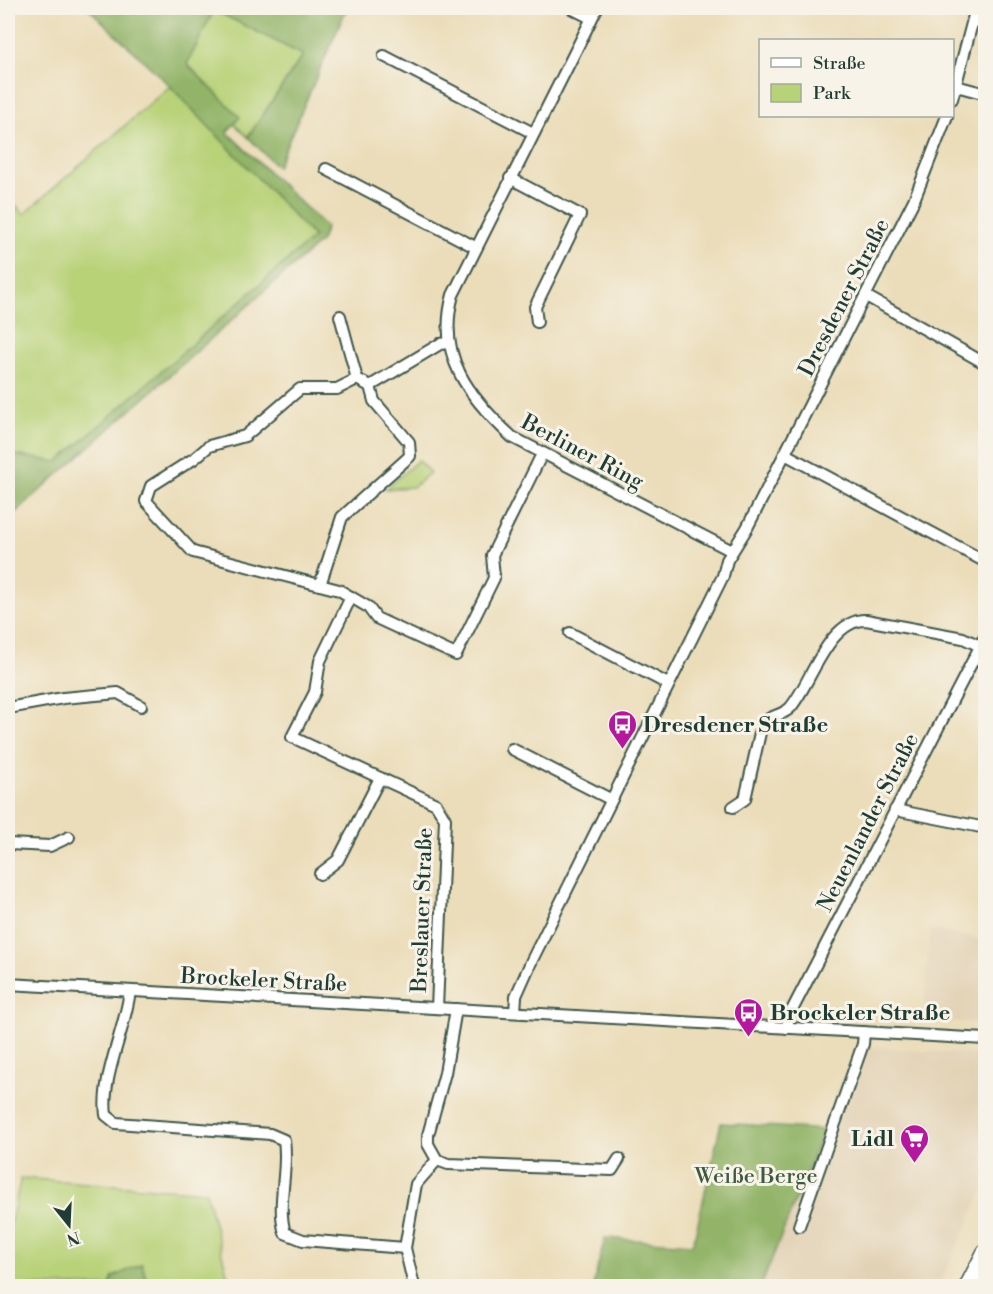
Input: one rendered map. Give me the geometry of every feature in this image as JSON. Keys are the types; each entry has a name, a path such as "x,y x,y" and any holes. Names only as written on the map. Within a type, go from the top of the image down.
{"main road":[{"path":"969,1287 986,1253"}],"street":[{"name":"Berliner Ring","path":"571,8 594,13 453,295 448,316 448,342 457,368 478,402 512,437 732,551"},
{"path":"954,94 976,8"},
{"path":"384,56 533,133"},
{"path":"957,86 986,94"},
{"name":"Dresdener Straße","path":"515,1012 519,986 723,576 732,551 747,528 918,193 947,117"},
{"path":"326,170 476,246"},
{"path":"510,178 580,215 535,307 537,322"},
{"path":"866,296 986,364"},
{"path":"320,585 342,517 410,456 411,448 374,401 370,387 357,379 340,316"},
{"path":"370,387 433,348 448,342"},
{"path":"357,379 337,389 300,389 245,436 209,446 152,486 146,501 193,552 339,590 368,607 376,618 456,655 494,578 492,555 542,454"},
{"path":"785,454 986,562"},
{"name":"Breslauer Straße","path":"351,597 320,661 315,692 292,737 436,804 445,819 436,1008"},
{"path":"733,807 745,799 762,724 791,706 824,649 850,624 857,620 866,620 963,638 980,646"},
{"path":"570,633 668,684"},
{"name":"Neuenlander Straße","path":"788,1028 789,1016 986,635"},
{"path":"8,708 63,698 118,693 141,706"},
{"path":"512,749 610,800"},
{"path":"320,874 339,860 380,778"},
{"path":"896,810 986,828"},
{"path":"8,844 50,846 69,837"},
{"name":"Brockeler Straße","path":"8,984 986,1039"},
{"path":"130,991 128,1010 104,1100 106,1115 116,1123 270,1134 284,1140 286,1157 281,1220 285,1233 303,1240 405,1248"},
{"path":"456,1009 446,1073 428,1135 428,1144 437,1160 448,1164 612,1170 619,1159"},
{"path":"799,1226 863,1044 864,1032"},
{"path":"414,1287 405,1248 416,1184 437,1160"}],"shaded area":[{"path":"930,930 985,940 985,1023 923,1020"},
{"path":"855,1046 985,1055 985,1187 939,1286 761,1286"}],"green space":[{"path":"88,8 347,8 277,167 248,137 303,55 214,10 187,64 240,117 227,132 326,227 321,241 8,519 8,448 15,455 58,462 314,237 170,86"},
{"path":"214,10 303,55 248,137 234,124 239,117 187,64"},
{"path":"170,86 314,237 58,462 15,455 8,448 8,198 24,214"},
{"path":"418,460 430,473 413,487 386,489"},
{"name":"Weiße Berge","path":"721,1123 824,1130 761,1286 731,1283 729,1286 593,1286 605,1238 693,1244"},
{"path":"21,1178 206,1192 230,1285 235,1286 148,1286 142,1264 113,1277 110,1286 8,1286 8,1233"},
{"path":"142,1264 148,1286 110,1286 113,1277"}],"place":[{"name":"Dresdener Straße","path":"622,750"},
{"name":"Brockeler Straße","path":"749,1038"},
{"name":"Lidl","path":"915,1164"}]}
